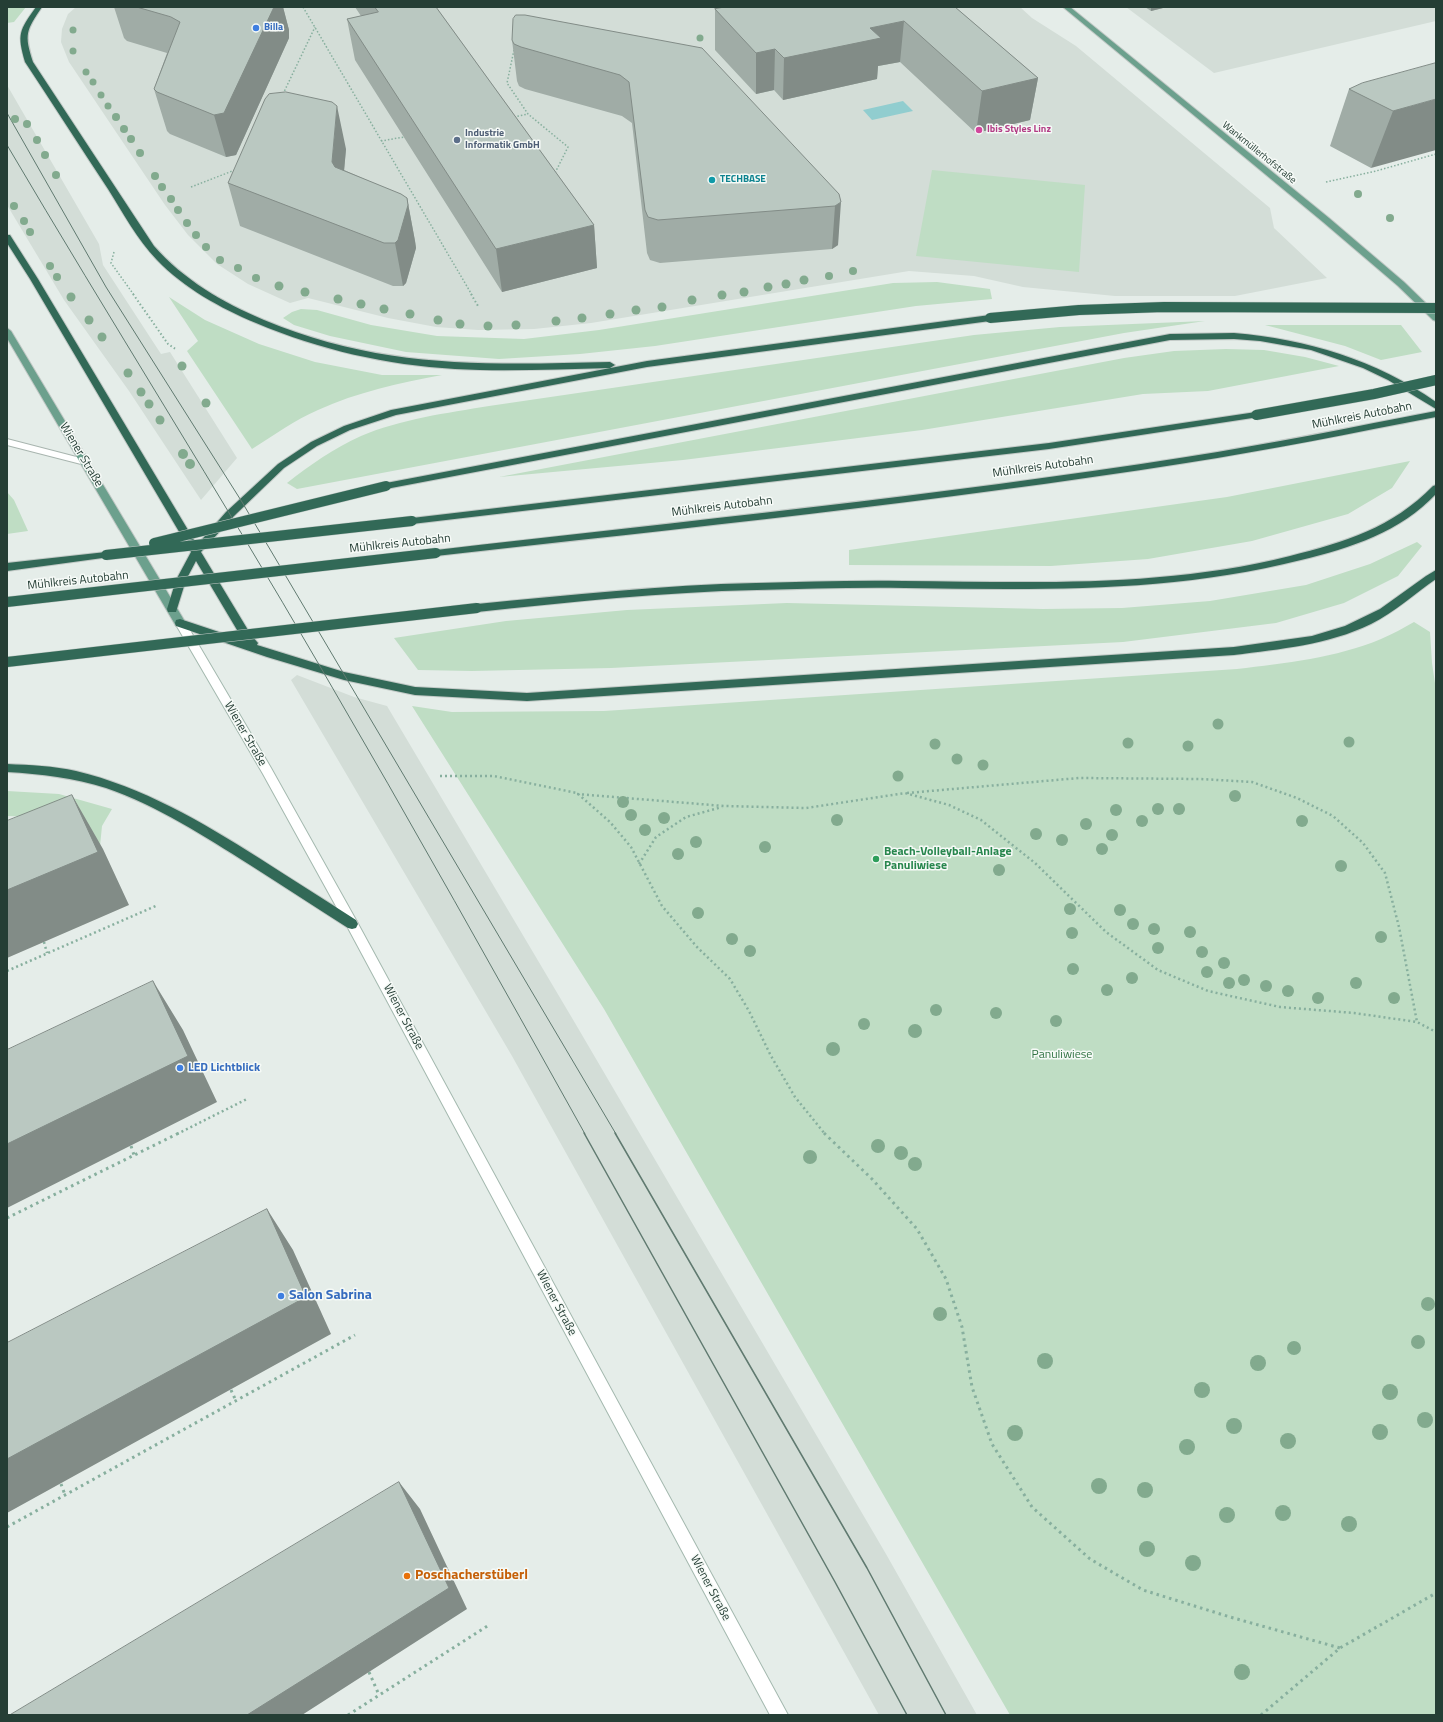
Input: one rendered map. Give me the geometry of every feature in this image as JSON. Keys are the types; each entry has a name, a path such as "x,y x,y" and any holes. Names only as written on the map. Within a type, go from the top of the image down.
{"highway":[{"path":"39,7 27,25 23,42 29,62 143,237 167,265 198,289 225,305 273,328 316,342 373,356 406,361 484,367 647,364"},
{"path":"7,237 34,279 247,638 256,646 271,654"},
{"path":"172,609 181,580 196,552 242,502 281,466 314,444 347,428 394,412 647,364 990,318 1079,310 1164,307 1436,308"},
{"path":"106,555 386,486 1170,337 1235,336 1291,343 1345,357 1389,376 1436,406"},
{"name":"Mühlkreis Autobahn","path":"7,567 1041,447 1256,415 1374,394 1436,380"},
{"name":"Mühlkreis Autobahn","path":"7,602 1032,483 1278,445 1362,430 1436,414"},
{"path":"7,662 477,608 691,589 826,584 1044,586 1156,581 1284,562 1348,544 1397,522 1426,499 1436,488"},
{"path":"180,623 271,654 344,676 415,691 527,697 1234,651 1293,643 1347,631 1384,612 1436,574"},
{"path":"7,768 68,773 108,784 146,799 217,837 352,924"}],"main road":[{"name":"Wankmüllerhofstraße","path":"1066,7 1326,220 1401,284 1436,318"},
{"name":"Wiener Straße","path":"7,331 267,770 352,924 779,1715"},
{"path":"7,442 85,462"}],"path":[{"path":"303,7 478,306"},
{"path":"281,99 314,27"},
{"path":"514,49 507,83 528,114 568,147 555,173"},
{"path":"507,118 528,114"},
{"path":"381,141 404,137"},
{"path":"1326,182 1376,171 1436,154"},
{"path":"191,187 238,169"},
{"path":"114,252 111,263 168,344 177,350"},
{"path":"440,776 494,776 577,793 724,806 806,808 905,793 1079,778 1178,779 1252,782 1297,798 1333,816 1363,843 1386,873 1400,927 1417,1022"},
{"path":"577,793 610,822 631,847 639,865 662,906 697,947 730,979 749,1012 771,1056 795,1097 827,1136 872,1179 917,1229 946,1279 962,1327 972,1387 992,1444 1032,1507 1090,1559 1143,1590 1230,1617 1340,1648"},
{"path":"905,793 949,805 981,820 1034,863 1106,932 1158,970 1208,991 1280,1007 1354,1013 1417,1022 1436,1032"},
{"path":"639,865 656,838 680,821 686,817 724,806"},
{"path":"7,971 158,905"},
{"path":"44,942 47,953"},
{"path":"7,1218 247,1098"},
{"path":"131,1146 134,1155"},
{"path":"7,1527 355,1335"},
{"path":"231,1390 236,1401"},
{"path":"61,1484 65,1495"},
{"path":"1261,1715 1340,1648 1436,1593"},
{"path":"348,1715 489,1625"},
{"path":"369,1672 379,1695"}],"shaded area":[{"path":"76,7 1020,7 1032,18 1076,46 1270,208 1274,228 1327,278 1235,296 1115,296 1023,287 974,276 909,271 591,323 534,329 478,330 436,327 388,318 308,298 290,303 248,284 217,264 188,235 165,205 69,62 61,42 62,29 68,14"},
{"path":"1126,7 1436,7 1436,21 1214,73"},
{"path":"7,85 99,244 103,265 161,354 170,352 237,458 201,500 129,391 64,300 7,205"},
{"path":"297,675 354,697 387,706 575,1023 886,1554 977,1715 879,1715 512,1056 291,680"}],"green space":[{"path":"7,7 26,7 14,22 7,23"},
{"path":"932,170 1085,185 1079,272 916,256"},
{"path":"937,282 990,289 992,299 916,306 655,346 580,354 499,359 406,352 330,336 294,325 283,318 292,312 301,309 317,310 371,325 437,336 524,339 599,330 893,283"},
{"path":"169,297 205,320 259,344 315,362 382,375 442,375 410,381 348,398 301,418 252,449 187,351 198,341"},
{"path":"1205,321 1124,333 297,489 287,483 322,457 361,436 392,425 441,414 974,335 1060,327"},
{"path":"1265,325 1401,325 1422,352 1381,360 1345,346"},
{"path":"1226,349 1264,350 1305,357 1339,366 1208,391 1143,394 922,430 683,460 499,477 1124,358 1174,351"},
{"path":"1410,461 1392,488 1348,514 1252,541 1148,559 1051,566 849,565 849,550 1227,497"},
{"path":"7,492 14,500 28,531 7,534"},
{"path":"1417,542 1422,546 1398,576 1344,603 1276,623 1123,642 611,668 472,671 418,670 394,638 506,621 627,610 787,603 1043,609 1122,608 1210,601 1306,585 1370,564"},
{"name":"Panuliwiese","path":"1414,622 1430,632 1432,663 1436,690 1436,1715 1010,1715 604,1009 412,706 452,712 604,711 1237,669 1310,659 1346,651 1381,639"},
{"path":"7,791 59,794 112,809 102,826 100,846 36,817 7,816"}],"water":[{"path":"903,101 913,111 872,120 863,110"}],"building":[{"path":"137,7 274,7 224,113 214,115 157,92 154,89 180,22 171,17"},
{"path":"375,7 436,7 594,225 496,249 347,19 378,12"},
{"path":"725,7 955,7 1038,78 982,91 904,21 870,28 881,38 784,58 775,49 756,53 715,9"},
{"path":"516,15 525,15 702,48 839,194 841,202 835,206 658,220 648,217 645,210 629,82 620,75 514,44 512,40 513,19"},
{"path":"1436,63 1436,99 1393,111 1349,89 1362,83"},
{"path":"286,92 332,102 337,106 332,162 335,167 401,194 407,198 408,205 398,240 395,243 384,243 228,183 265,99 269,94"},
{"path":"72,795 98,852 7,890 7,821"},
{"path":"153,981 188,1056 7,1144 7,1050"},
{"path":"267,1209 306,1297 7,1459 7,1343"},
{"path":"399,1482 449,1588 247,1715 10,1715"}],"tram line":[{"path":"7,113 106,287 242,502 616,1134"},
{"path":"7,145 321,668 421,842 585,1134"},
{"path":"584,1133 835,1582 907,1715"},
{"path":"615,1133 867,1568 946,1715"}],"place":[{"name":"Billa","path":"256,28"},
{"name":"Ibis Styles Linz","path":"979,130"},
{"name":"Industrie Informatik GmbH","path":"457,140"},
{"name":"TECHBASE","path":"712,180"},
{"name":"Beach-Volleyball-Anlage Panuliwiese","path":"876,859"},
{"name":"LED Lichtblick","path":"180,1068"},
{"name":"Salon Sabrina","path":"281,1296"},
{"name":"Poschacherstüberl","path":"407,1576"}]}
